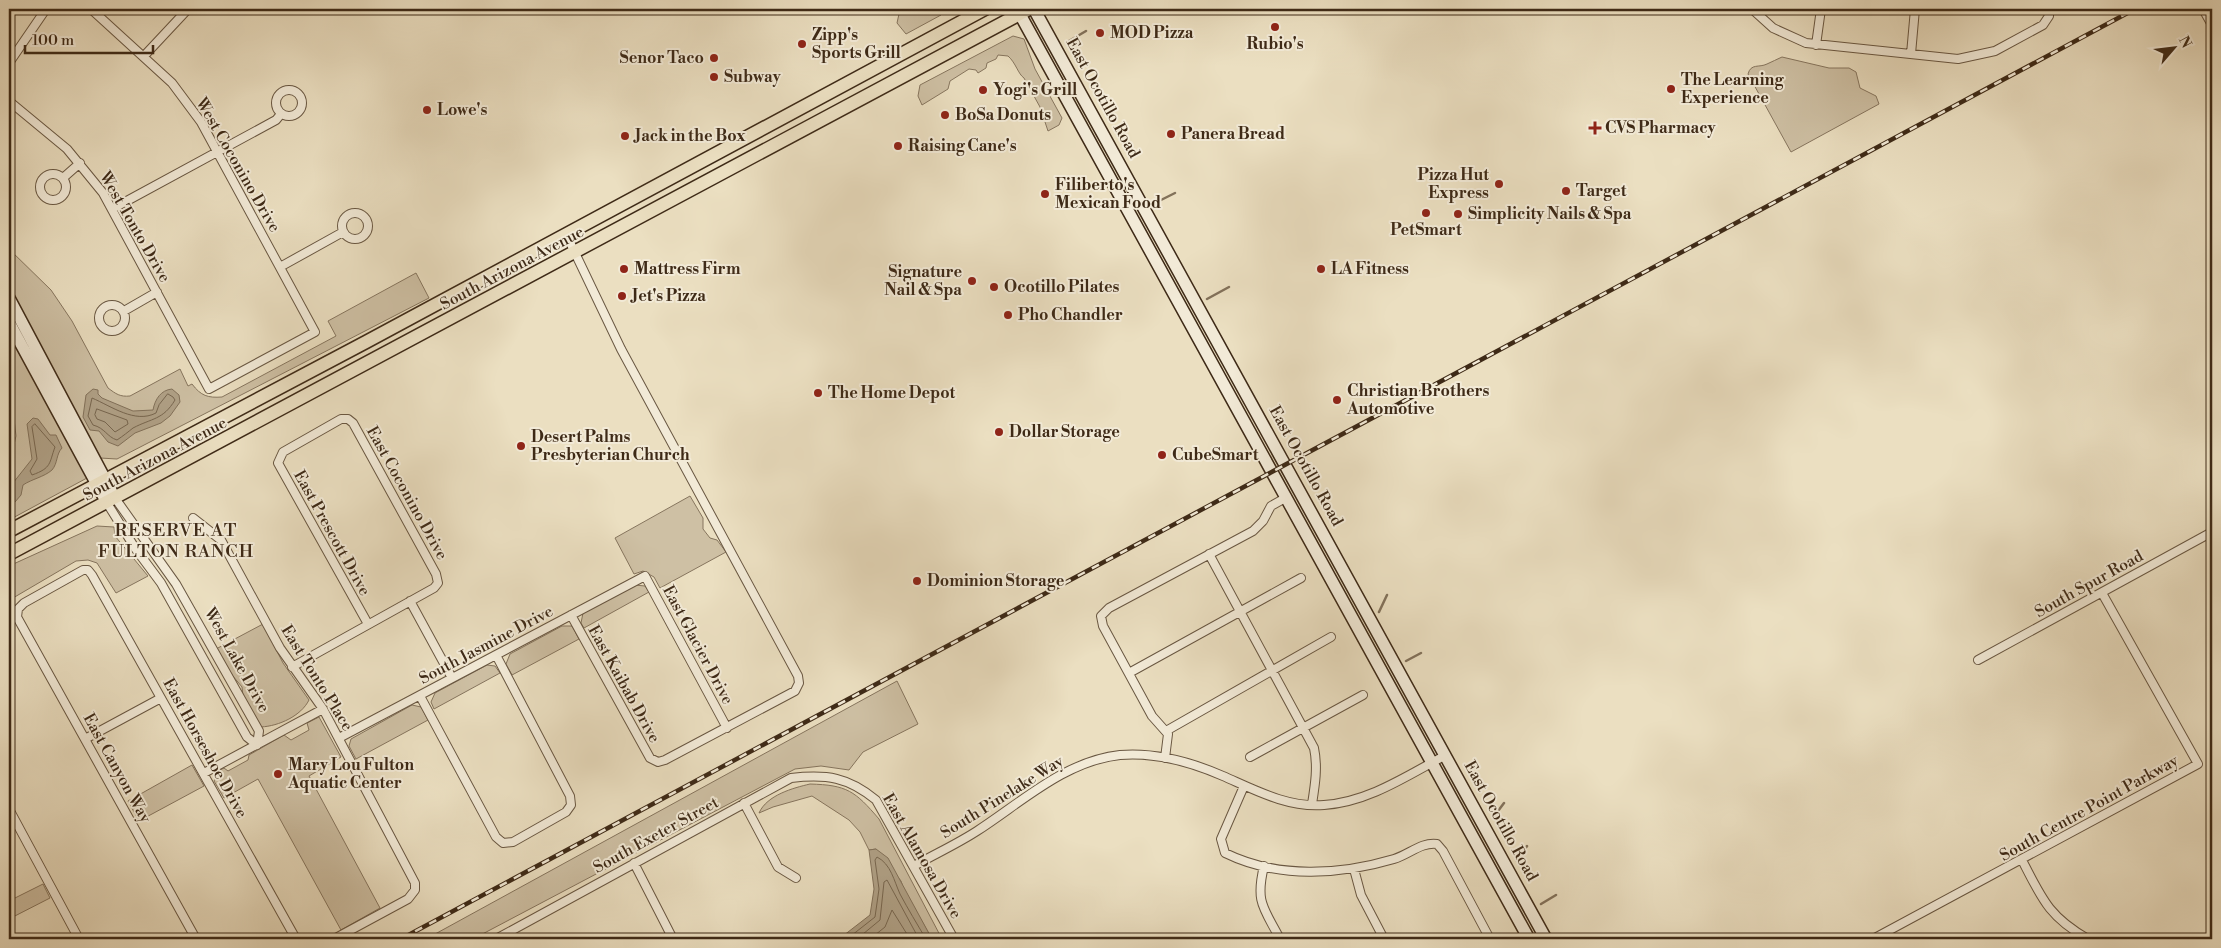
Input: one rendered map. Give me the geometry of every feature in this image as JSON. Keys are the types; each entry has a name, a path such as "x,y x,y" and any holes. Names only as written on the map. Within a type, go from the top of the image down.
{"main road":[{"name":"South Arizona Avenue","path":"9,531 172,446 985,9"},
{"name":"East Ocotillo Road","path":"1034,9 1136,190 1546,939"},
{"name":"South Arizona Avenue","path":"9,554 574,253 1022,10"},
{"name":"East Ocotillo Road","path":"1022,10 1122,198 1529,939"},
{"path":"1122,198 1136,190"},
{"name":"West Lake Drive","path":"9,298 111,500"},
{"name":"West Lake Drive","path":"9,322 102,483"}],"street":[{"path":"9,63 46,9"},
{"name":"West Coconino Drive","path":"91,9 144,56 187,102 218,152 315,332 209,389"},
{"path":"144,56 188,9"},
{"path":"1752,9 1761,19 1778,31 1806,43 1958,59 1995,52 2042,26 2049,13"},
{"path":"1816,45 1821,9"},
{"path":"1911,54 1915,9"},
{"path":"2203,9 2212,25"},
{"name":"West Tonto Drive","path":"9,101 52,136 80,163 103,192 209,389"},
{"path":"112,208 276,120 281,114"},
{"path":"63,178 80,163"},
{"path":"280,267 343,232"},
{"path":"566,234 620,349 798,676 799,683 795,691 728,728"},
{"path":"124,311 157,292"},
{"name":"East Prescott Drive","path":"348,419 341,420 281,454 278,464 368,624"},
{"name":"East Coconino Drive","path":"348,419 352,423 436,574 438,583 434,588 410,601"},
{"path":"1165,758 1169,737 1166,730 1152,716 1101,621 1103,613 1109,608 1253,531 1263,521 1271,506 1286,497"},
{"name":"West Lake Drive","path":"111,500 176,584 259,731 257,745"},
{"name":"West Lake Drive","path":"111,500 135,548 161,583 247,737 257,745"},
{"name":"East Tonto Place","path":"193,518 221,540 280,648 323,709 415,883 415,890 408,899 334,939"},
{"name":"South Spur Road","path":"1978,660 2212,532"},
{"path":"1209,554 1314,748 1316,760 1312,804"},
{"name":"East Horseshoe Drive","path":"18,609 24,603 83,570 88,570 296,939"},
{"name":"South Jasmine Drive","path":"339,738 645,576"},
{"name":"East Glacier Drive","path":"645,576 728,728"},
{"path":"1129,673 1301,578"},
{"name":"South Centre Point Parkway","path":"1873,939 2198,764 2102,593"},
{"path":"292,667 410,601 452,678"},
{"name":"East Canyon Way","path":"18,609 18,617 196,939"},
{"name":"East Kaibab Drive","path":"571,615 650,758 658,762 666,760 728,728"},
{"path":"1166,730 1331,637"},
{"path":"420,696 496,837 503,843 512,842 566,812 571,805 570,796 496,655"},
{"path":"224,697 236,691"},
{"path":"1250,757 1363,695"},
{"path":"85,739 161,698"},
{"path":"204,774 323,709"},
{"name":"South Pinelake Way","path":"914,866 976,832 1067,771 1095,760 1119,755 1151,754 1198,767 1282,800 1324,805 1371,794 1446,754"},
{"name":"South Exeter Street","path":"496,939 791,778 816,775 836,778"},
{"name":"East Alamosa Drive","path":"836,778 860,787 876,800 954,939"},
{"path":"1244,786 1221,839 1225,853 1264,866 1300,872 1326,872 1354,869 1398,858 1425,845 1437,844 1443,851 1490,939"},
{"path":"744,803 778,867 796,878"},
{"path":"9,808 79,939"},
{"path":"2022,860 2045,903 2056,917 2070,929 2088,939"},
{"path":"634,863 673,939"},
{"path":"1264,866 1259,887 1261,903 1280,939"},
{"path":"1354,869 1361,894 1384,939"}],"shaded area":[{"path":"909,9 944,9 941,15 906,34 897,23 899,14"},
{"path":"1013,36 1024,39 1035,69 1062,118 1059,125 1048,131 1040,107 1024,78 1008,56 998,55 996,59 987,63 986,68 978,73 976,70 969,69 950,81 948,89 922,105 918,96 920,85"},
{"path":"1782,57 1829,68 1849,68 1856,72 1860,88 1876,96 1879,104 1791,152 1748,74 1753,67 1764,65"},
{"path":"9,249 51,290 72,321 108,388 123,396 130,396 180,369 188,386 192,384 205,395 222,397 336,336 328,321 416,273 429,298 117,459 100,458 9,287"},
{"path":"9,336 68,439 87,478 9,520 9,465 16,436 13,410 9,402"},
{"path":"690,496 703,518 703,529 710,538 717,540 726,552 660,588 654,577 643,571 634,574 615,538"},
{"path":"97,526 114,527 115,536 148,576 116,593 97,563 88,560 76,561 13,598 9,604 9,566"},
{"path":"635,585 645,586 649,592 584,628 581,623 583,613"},
{"path":"263,624 283,663 309,700 301,711 289,719 275,725 261,727 243,696 242,687 216,649"},
{"path":"562,626 572,626 579,639 512,675 506,664 510,654"},
{"path":"487,665 495,666 500,673 434,709 431,702 435,693"},
{"path":"897,681 918,724 863,752 849,770 821,766 795,769 473,939 426,939"},
{"path":"412,705 421,707 428,720 356,759 349,746 351,739"},
{"path":"319,717 341,757 309,776 380,908 341,930 258,779 224,798 214,781 220,770 224,768 228,771 248,760 249,755 284,735 291,740 309,730 307,723"},
{"path":"192,765 204,786 139,821 128,801"},
{"path":"810,784 833,786 849,791 863,802 879,819 942,939 932,939 904,890 901,881 876,849 869,850 860,832 849,820 812,796 759,813 768,801 781,793"},
{"path":"43,884 50,898 9,919 9,901"}],"water":[{"path":"93,389 98,390 98,394 102,398 133,411 153,410 159,396 165,391 172,389 179,395 180,402 170,416 161,423 135,433 118,446 108,442 99,431 90,430 83,417 86,395"},
{"path":"33,418 38,419 50,435 56,435 62,448 52,470 23,485 21,495 9,509 9,483 13,483 32,459 27,424"},
{"path":"876,849 888,858 932,939 839,939 870,915 874,889 869,850"}],"waterway":[{"path":"1069,41 1086,31"},
{"path":"1157,202 1175,193"},
{"path":"1207,299 1229,287"},
{"path":"1379,612 1387,595"},
{"path":"1406,661 1421,653"},
{"path":"1495,815 1504,803"},
{"path":"1517,861 1527,846"},
{"path":"1541,904 1556,895"}],"railway":[{"path":"401,939 2135,9"}],"place":[{"name":"Rubio's","path":"1275,27"},
{"name":"MOD Pizza","path":"1100,33"},
{"name":"Zipp's Sports Grill","path":"802,44"},
{"name":"Senor Taco","path":"714,58"},
{"name":"Subway","path":"714,77"},
{"name":"The Learning Experience","path":"1671,89"},
{"name":"Yogi's Grill","path":"983,90"},
{"name":"Lowe's","path":"427,110"},
{"name":"BoSa Donuts","path":"945,115"},
{"name":"CVS Pharmacy","path":"1595,128"},
{"name":"Panera Bread","path":"1171,134"},
{"name":"Jack in the Box","path":"625,136"},
{"name":"Raising Cane's","path":"898,146"},
{"name":"Pizza Hut Express","path":"1499,184"},
{"name":"Target","path":"1566,191"},
{"name":"Filiberto's Mexican Food","path":"1045,194"},
{"name":"PetSmart","path":"1426,213"},
{"name":"Simplicity Nails & Spa","path":"1458,214"},
{"name":"Mattress Firm","path":"624,269"},
{"name":"LA Fitness","path":"1321,269"},
{"name":"Signature Nail & Spa","path":"972,281"},
{"name":"Ocotillo Pilates","path":"994,287"},
{"name":"Jet's Pizza","path":"622,296"},
{"name":"Pho Chandler","path":"1008,315"},
{"name":"The Home Depot","path":"818,393"},
{"name":"Christian Brothers Automotive","path":"1337,400"},
{"name":"Dollar Storage","path":"999,432"},
{"name":"Desert Palms Presbyterian Church","path":"521,446"},
{"name":"CubeSmart","path":"1162,455"},
{"name":"Dominion Storage","path":"917,581"},
{"name":"Mary Lou Fulton Aquatic Center","path":"278,774"}],"district":[{"name":"RESERVE AT FULTON RANCH","path":"176,540"}]}
